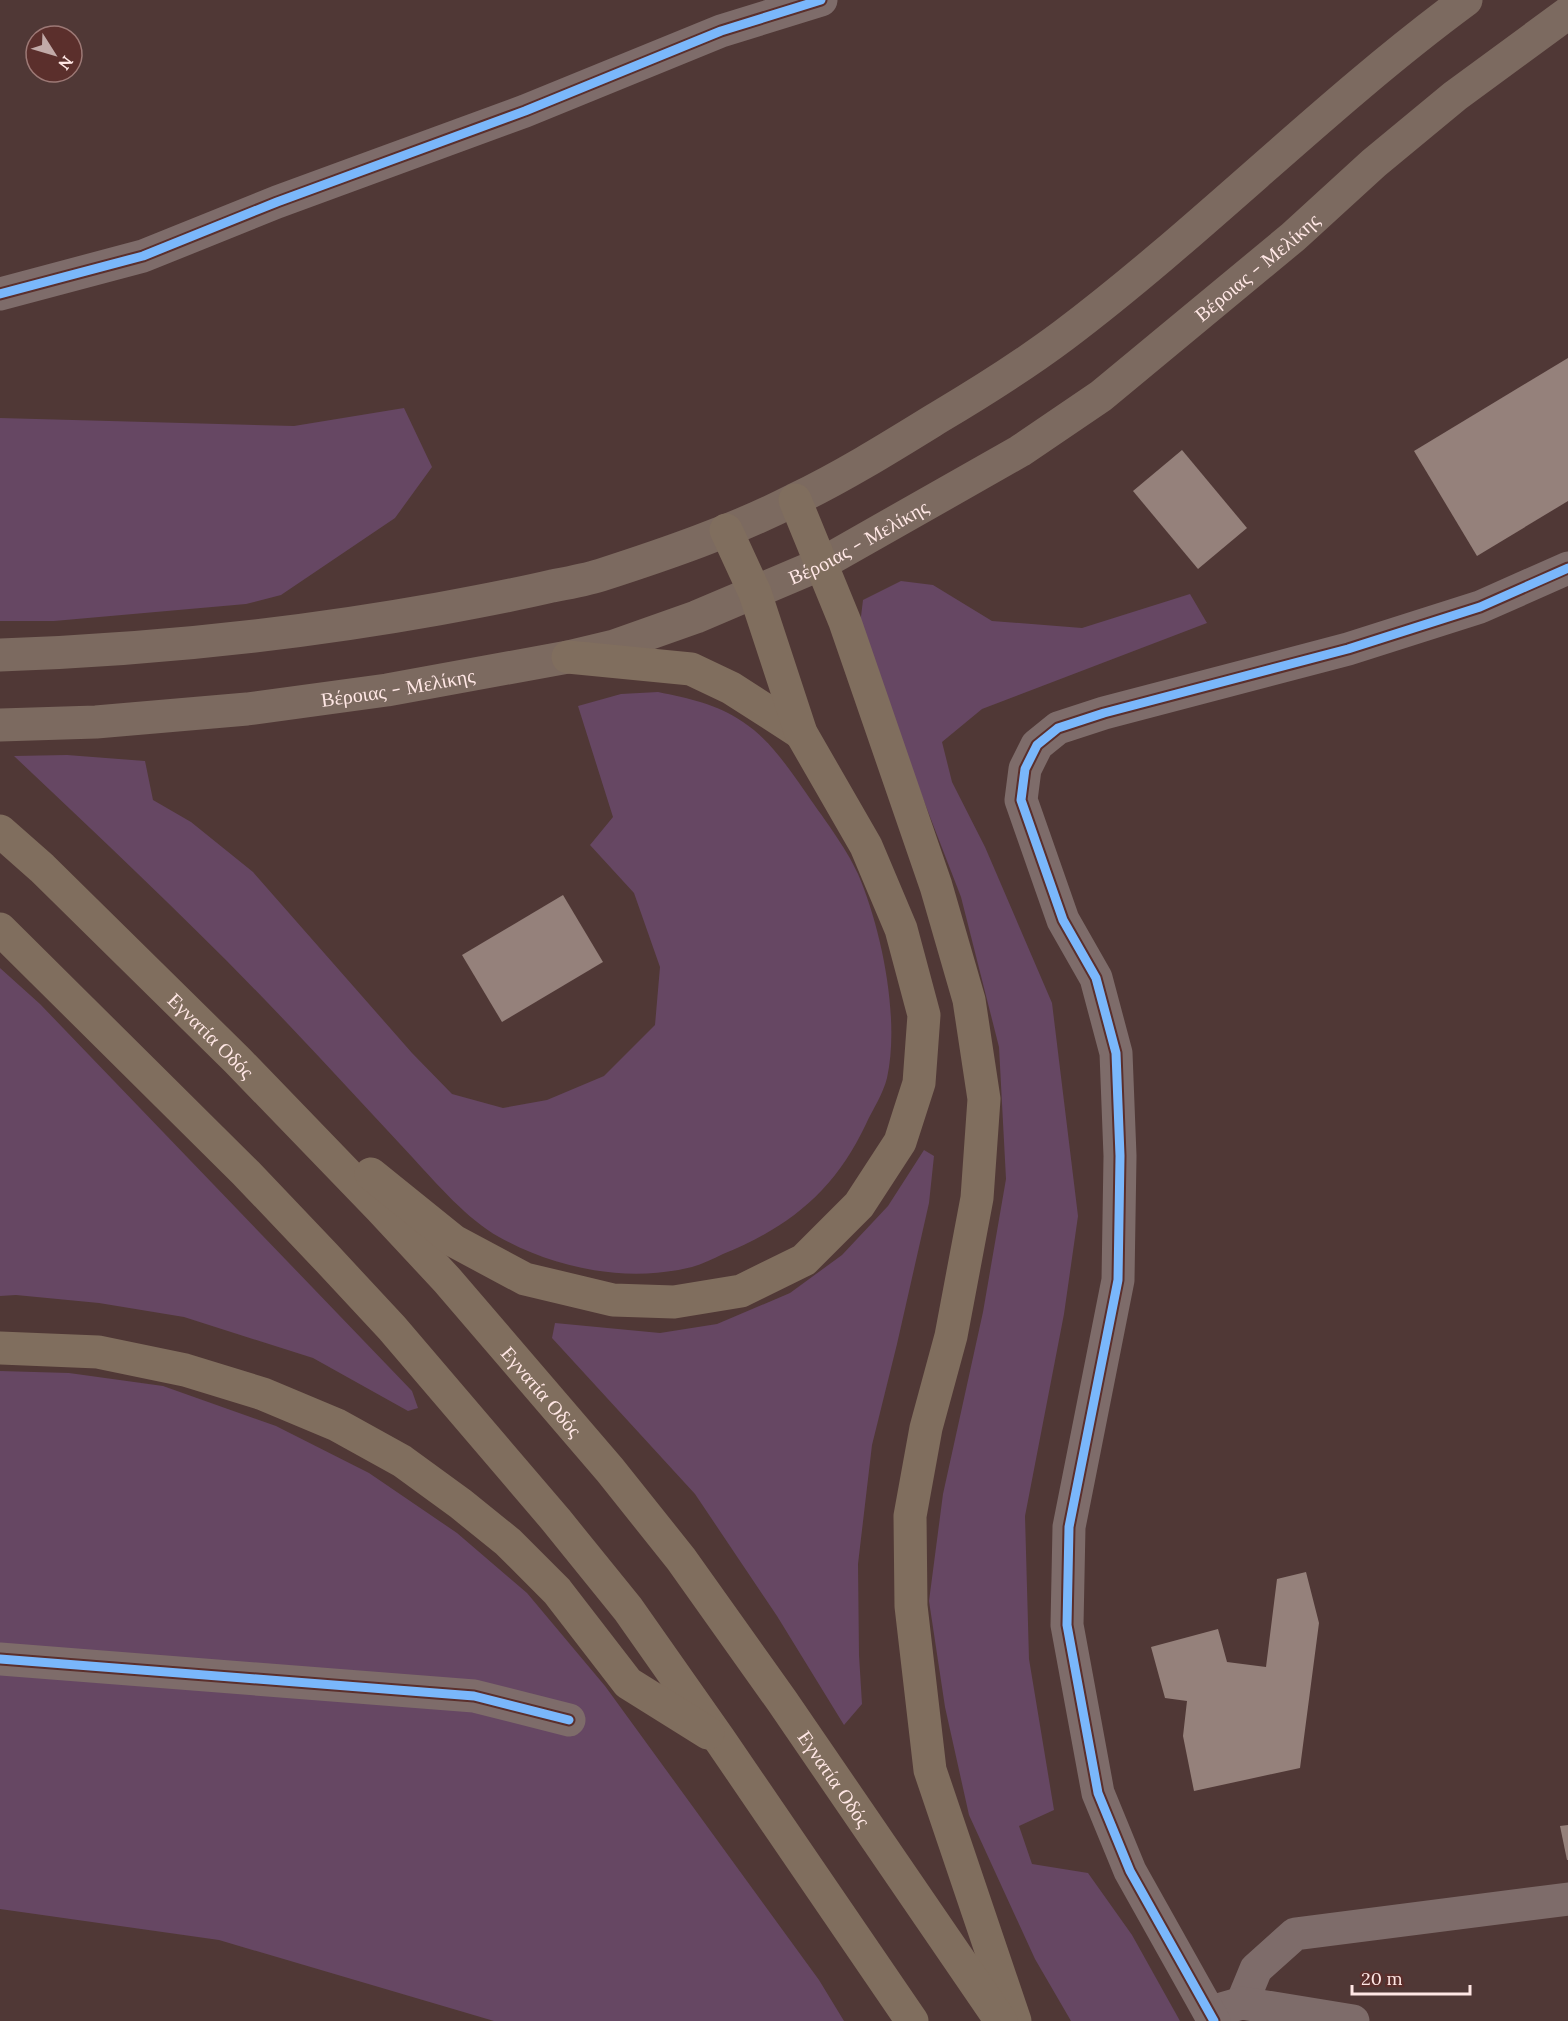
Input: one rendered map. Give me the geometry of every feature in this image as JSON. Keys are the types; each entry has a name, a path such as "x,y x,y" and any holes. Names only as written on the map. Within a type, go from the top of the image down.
{"highway":[{"path":"795,500 845,622 936,886 969,1000 984,1099 977,1198 951,1336 926,1428 910,1516 912,1606 930,1770 1015,2021"},
{"path":"297,1120 376,1178 454,1241 525,1279 614,1300 674,1302 741,1291 804,1260 859,1205 900,1142 919,1083 924,1015 901,929 866,846 801,733 755,593 726,530"},
{"path":"568,657 691,669 731,688 801,733"},
{"name":"Εγνατία Οδός","path":"0,831 42,868 297,1120 447,1280 610,1470 681,1559 789,1710 1001,2021"},
{"path":"0,929 246,1173 392,1328 556,1520 614,1591 720,1740 912,2021"},
{"path":"0,1348 98,1352 185,1370 263,1394 337,1425 402,1461 508,1542 557,1592 628,1683 720,1740"}],"main road":[{"path":"0,655 90,652 235,639 381,619 505,597 597,577 726,530 795,500 933,421 1063,336 1243,188 1330,108 1416,36 1466,0"},
{"name":"Βέροιας - Μελίκης","path":"0,725 96,722 247,709 387,690 568,657 624,642 696,617 821,564 1020,451 1101,396 1293,237 1374,163 1455,96 1568,14"}],"street":[{"path":"0,294 144,256 277,202 525,111 721,31 821,0"},
{"path":"1353,2021 1242,2003 1211,2017 1130,1871 1098,1793 1067,1625 1069,1527 1118,1280 1120,1156 1116,1053 1096,978 1063,920 1021,800 1025,769 1037,745 1058,728 1104,713 1348,649 1480,607 1568,568"},
{"path":"0,1659 474,1696 569,1720"},
{"path":"1242,2003 1256,1969 1295,1934 1568,1899"}],"shaded area":[{"path":"404,408 432,467 395,518 281,595 246,604 54,621 0,621 0,418 294,426"},
{"path":"901,581 933,585 992,621 1082,628 1190,594 1207,623 982,709 942,742 952,782 985,847 1052,1003 1078,1216 1064,1314 1025,1516 1029,1659 1054,1810 1019,1826 1032,1864 1088,1873 1132,1935 1180,2021 1071,2021 1035,1959 969,1815 945,1707 929,1601 943,1494 983,1312 1006,1179 999,1047 961,897 859,633 863,600"},
{"path":"658,692 713,706 752,729 784,762 833,831 858,874 867,896 886,975 891,1029 887,1078 883,1090 854,1147 825,1187 808,1204 769,1232 704,1263 668,1272 618,1273 568,1265 521,1248 487,1230 443,1190 221,955 14,756 67,755 145,761 153,800 191,822 253,872 412,1053 452,1094 503,1108 547,1100 604,1076 655,1025 660,967 634,893 590,845 613,817 578,706 621,694"},
{"path":"0,968 40,1004 412,1391 418,1408 408,1411 313,1358 184,1317 99,1303 16,1295 0,1296"},
{"path":"924,1150 934,1156 929,1203 872,1445 858,1564 862,1704 844,1725 777,1616 695,1494 552,1338 555,1323 660,1333 717,1324 790,1293 842,1255 888,1206"},
{"path":"0,1371 69,1373 163,1386 276,1426 369,1473 457,1533 527,1593 605,1686 819,1980 844,2021 494,2021 219,1940 0,1909"}],"building":[{"path":"1568,358 1568,501 1477,556 1414,451"},
{"path":"1182,450 1247,528 1198,569 1133,491"},
{"path":"563,895 603,962 502,1022 462,955"},
{"path":"1306,1572 1319,1623 1300,1768 1194,1791 1183,1736 1187,1701 1165,1698 1151,1647 1218,1629 1227,1662 1266,1667 1277,1579"},
{"path":"1568,1825 1568,1860 1567,1860 1560,1826"}],"cycle path":[{"path":"0,294 143,256 277,202 525,111 721,31 821,0"},
{"path":"1214,2021 1130,1871 1098,1793 1067,1625 1069,1527 1118,1280 1120,1156 1116,1053 1096,978 1063,920 1021,800 1025,769 1037,745 1058,728 1104,713 1348,649 1480,607 1568,568"},
{"path":"0,1659 474,1696 569,1720"}]}
